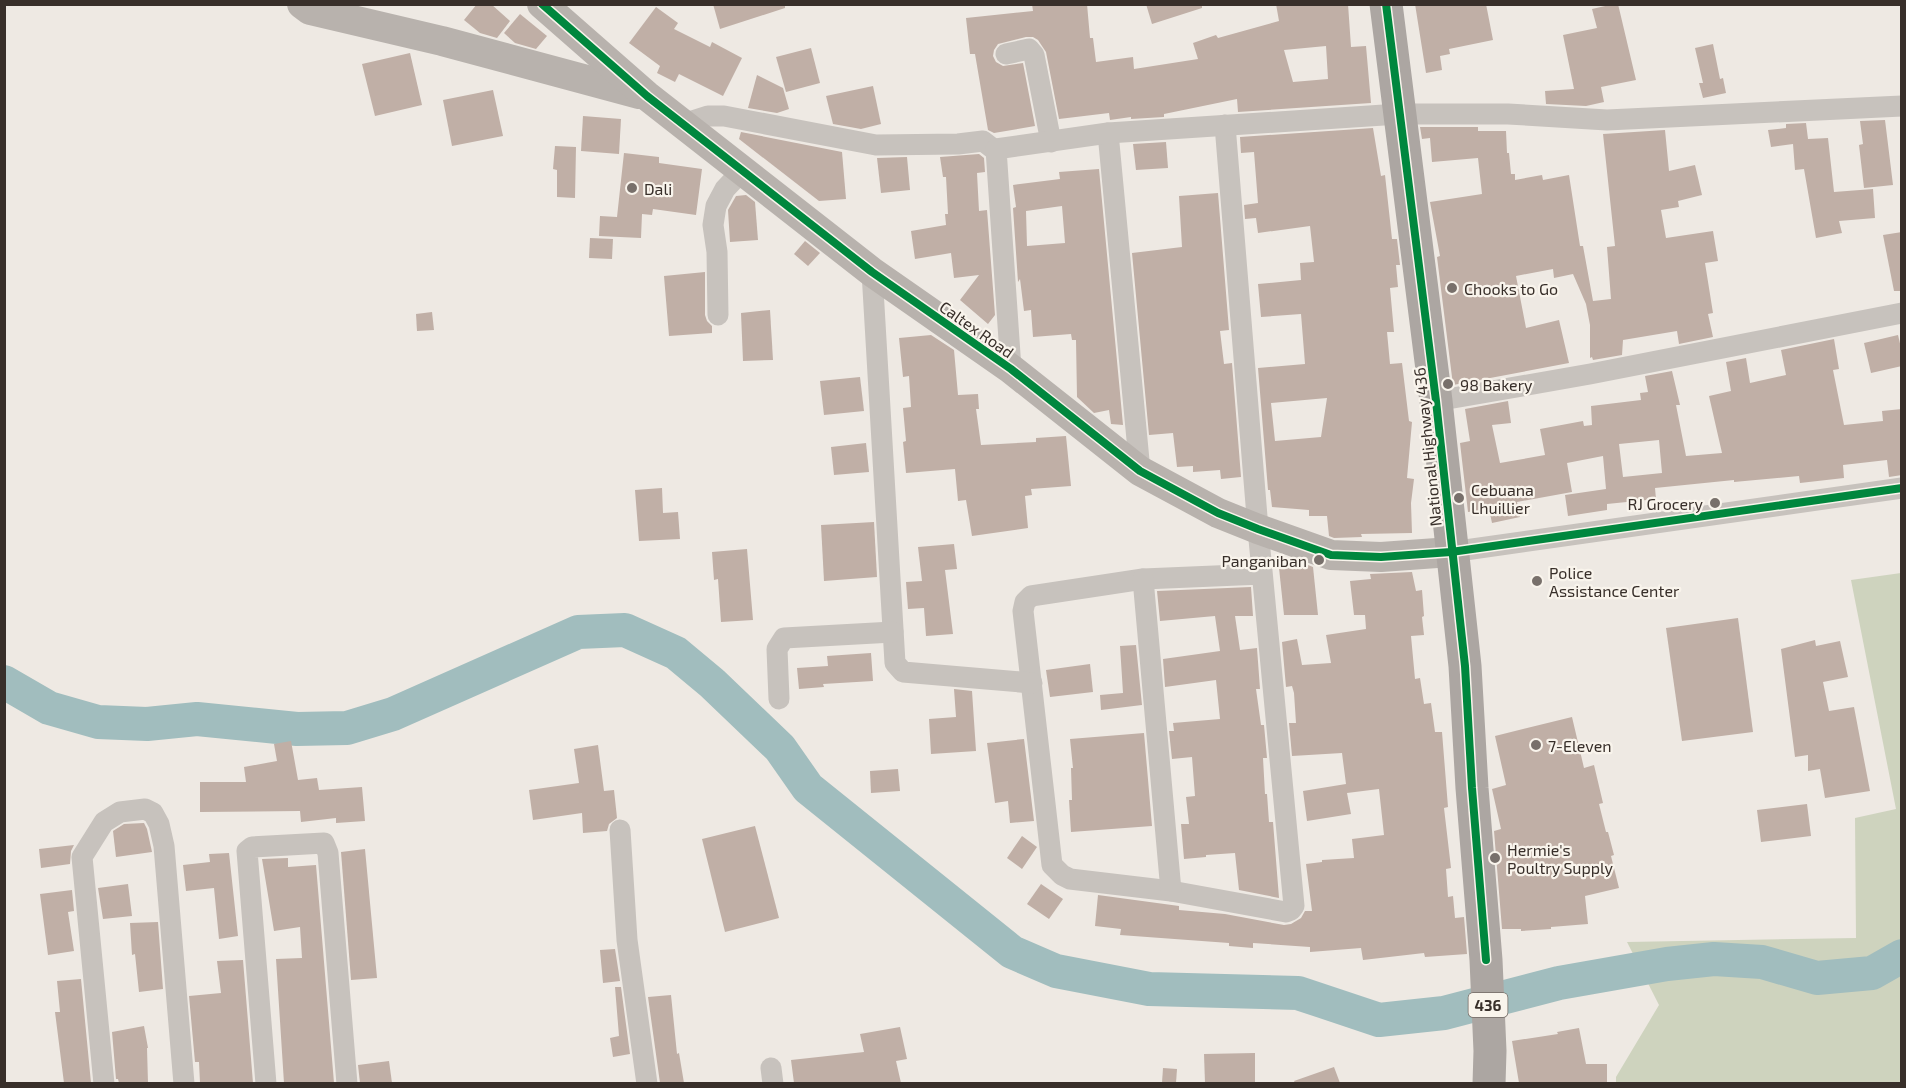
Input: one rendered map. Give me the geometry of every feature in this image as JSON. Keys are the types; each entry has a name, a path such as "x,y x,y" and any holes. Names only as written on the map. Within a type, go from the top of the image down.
{"main road":[{"name":"National Highway 436","path":"1386,4 1436,401 1465,666 1486,960 1489,1083"}],"street":[{"path":"302,4 310,10 442,41 647,96"},
{"name":"Caltex Road","path":"542,4 647,96 742,171 872,272 1011,369 1140,471 1218,513 1331,555 1381,557 1451,552"},
{"path":"1006,54 1029,49 1034,55 1051,142"},
{"path":"996,151 996,149 1108,133 1399,114 1508,114 1607,120 1902,106"},
{"path":"683,124 708,116 724,116 876,145 958,144 982,141 996,151"},
{"path":"1225,125 1258,529 1294,906 1292,910 1286,912 1172,891 1070,879 1062,875 1052,865 1023,611 1025,602 1031,596 1143,579 1262,574"},
{"path":"1108,133 1140,471"},
{"path":"996,151 1011,369"},
{"path":"718,315 717,252 713,225 716,206 725,189 742,171"},
{"path":"872,272 895,663 903,672 1032,683"},
{"path":"1436,401 1590,374 1902,313"},
{"path":"1451,552 1902,488"},
{"path":"1143,579 1172,891"},
{"path":"779,699 777,649 784,638 893,632"},
{"path":"104,1083 82,857 104,822 120,812 145,809 153,813 156,818 164,846 184,1083"},
{"path":"621,830 627,940 647,1083"},
{"path":"266,1083 247,851 252,847 324,843 328,853 347,1083"}],"green space":[{"path":"1901,573 1901,1083 1616,1083 1616,1077 1659,1005 1627,942 1856,938 1855,818 1896,809 1851,580"}],"building":[{"path":"477,4 491,4 510,21 497,38 480,33 464,20"},
{"path":"713,4 785,4 785,8 720,29"},
{"path":"1032,4 1087,4 1090,38 1093,38 1096,62 1133,57 1134,69 1198,59 1193,43 1216,35 1218,38 1279,21 1276,4 1348,4 1351,47 1366,46 1371,103 1238,112 1237,99 1164,114 1164,117 1131,119 1131,117 1110,120 1109,113 1059,119 1046,52 1038,40 1026,37 998,44 993,56 996,62 1003,66 1023,63 1035,126 994,133 988,130 975,54 970,54 966,18 1033,11","holes":["1326,46 1328,79 1293,82 1284,50"]},
{"path":"1146,4 1202,4 1202,8 1152,24"},
{"path":"1415,4 1486,4 1493,40 1449,49 1450,54 1440,56 1442,70 1426,73"},
{"path":"1618,4 1636,80 1601,87 1604,102 1586,106 1546,104 1545,91 1574,89 1563,35 1597,28 1592,9"},
{"path":"656,7 678,23 674,29 710,47 712,42 742,58 723,96 679,74 675,82 657,73 660,66 629,43"},
{"path":"520,14 547,36 536,49 515,43 504,33"},
{"path":"1713,44 1720,79 1723,78 1726,93 1703,98 1699,83 1703,83 1695,48"},
{"path":"811,48 820,83 786,92 776,57"},
{"path":"410,53 422,105 375,116 362,64"},
{"path":"757,75 783,88 789,109 777,113 748,108"},
{"path":"873,86 881,124 861,129 833,124 826,96"},
{"path":"493,90 503,136 452,146 443,100"},
{"path":"583,116 621,119 619,154 581,151"},
{"path":"1885,120 1893,185 1864,188 1859,145 1863,144 1860,121"},
{"path":"1806,123 1808,139 1828,138 1834,192 1873,189 1875,218 1839,221 1842,233 1816,238 1804,169 1795,170 1793,144 1771,147 1768,130 1786,128 1786,124"},
{"path":"1420,127 1478,127 1478,131 1506,131 1507,153 1509,153 1511,174 1515,174 1515,180 1542,175 1543,180 1569,175 1580,246 1583,246 1593,301 1611,299 1607,247 1615,246 1603,134 1665,130 1669,171 1695,165 1702,195 1678,201 1679,207 1661,210 1666,238 1713,231 1718,261 1705,263 1713,313 1708,314 1713,337 1679,344 1677,331 1623,340 1622,355 1593,360 1592,357 1590,358 1590,325 1586,304 1573,274 1554,278 1553,269 1516,276 1526,328 1559,320 1569,363 1453,385 1437,257 1440,256 1430,202 1482,194 1478,158 1432,162 1430,138 1422,139"},
{"path":"1373,128 1381,176 1385,175 1392,239 1397,239 1400,265 1396,265 1398,287 1390,288 1394,332 1387,332 1390,364 1402,363 1409,421 1412,422 1407,478 1414,479 1411,503 1412,533 1361,534 1362,537 1334,538 1329,536 1327,516 1309,516 1309,510 1272,507 1270,490 1268,490 1258,368 1305,364 1301,314 1261,317 1258,284 1301,280 1300,263 1314,262 1310,226 1258,233 1256,218 1245,219 1244,205 1258,203 1254,152 1241,153 1240,137","holes":["1327,398 1321,437 1275,441 1271,403"]},
{"path":"741,132 842,152 846,199 819,201 739,139"},
{"path":"1166,142 1168,168 1136,170 1133,144"},
{"path":"555,146 576,147 575,198 557,197 557,170 553,169"},
{"path":"624,153 659,157 659,163 702,169 696,215 653,209 652,215 642,214 641,238 599,236 600,216 617,217"},
{"path":"979,154 984,158 985,172 977,173 979,211 987,210 995,315 988,324 960,300 979,275 954,278 951,253 915,259 911,231 946,225 945,214 948,214 946,177 943,177 940,157"},
{"path":"907,157 910,190 881,193 877,158"},
{"path":"1099,169 1123,425 1111,424 1109,410 1094,413 1077,397 1076,340 1072,340 1071,334 1033,337 1031,310 1024,311 1020,279 1018,282 1013,208 1016,207 1013,185 1060,179 1059,172","holes":["1062,206 1065,243 1027,246 1026,211"]},
{"path":"1218,193 1229,330 1220,331 1224,364 1232,363 1241,477 1221,479 1220,470 1193,472 1193,466 1177,467 1173,433 1149,435 1132,253 1182,247 1179,196"},
{"path":"746,195 755,202 758,240 730,242 728,210 736,196"},
{"path":"1902,232 1902,291 1894,291 1883,235"},
{"path":"590,238 613,239 612,259 589,258"},
{"path":"805,241 820,253 808,266 794,254"},
{"path":"705,272 705,315 712,326 712,333 669,336 664,276"},
{"path":"770,310 773,360 743,361 741,313"},
{"path":"432,312 434,330 417,331 416,314"},
{"path":"931,335 954,350 958,395 978,394 979,409 976,409 981,445 1036,442 1036,438 1066,436 1071,486 1031,489 1032,495 1025,496 1028,528 972,536 966,500 958,501 955,469 906,473 903,408 911,407 909,376 903,377 899,338"},
{"path":"1898,335 1902,366 1871,373 1864,343"},
{"path":"1834,339 1839,369 1833,370 1844,425 1883,421 1882,411 1902,409 1902,475 1889,477 1887,460 1843,465 1844,478 1800,483 1799,476 1655,488 1656,499 1607,504 1607,510 1568,516 1565,495 1606,489 1603,456 1567,463 1572,492 1517,502 1520,517 1492,523 1489,509 1468,512 1460,443 1470,441 1465,409 1508,401 1511,423 1492,425 1500,463 1545,455 1540,429 1583,421 1584,426 1592,425 1591,406 1641,400 1640,393 1648,392 1645,376 1672,371 1680,405 1676,405 1686,456 1722,453 1709,396 1731,391 1726,362 1746,358 1750,383 1786,375 1781,350","holes":["1659,440 1662,473 1623,477 1619,444"]},
{"path":"860,377 864,411 824,415 820,381"},
{"path":"866,443 869,472 834,475 831,447"},
{"path":"662,488 663,513 678,512 680,539 639,541 635,490"},
{"path":"874,522 877,577 824,581 821,525"},
{"path":"954,544 957,569 945,570 953,634 926,636 924,608 908,609 906,582 922,581 918,547"},
{"path":"747,549 753,620 721,622 718,579 714,580 712,552"},
{"path":"1308,565 1313,567 1318,615 1284,615 1279,568"},
{"path":"1412,572 1416,591 1422,590 1424,616 1422,617 1424,635 1411,636 1415,679 1420,678 1424,704 1431,703 1435,732 1442,732 1448,807 1444,808 1451,868 1446,869 1448,897 1453,896 1455,918 1464,917 1467,954 1425,957 1424,953 1363,960 1361,948 1310,952 1310,947 1253,943 1253,948 1229,946 1229,943 1120,935 1121,929 1095,926 1098,895 1179,906 1179,910 1225,914 1284,925 1291,924 1301,918 1305,911 1312,911 1306,864 1322,862 1322,860 1354,858 1352,839 1384,835 1379,789 1347,793 1351,814 1307,821 1303,791 1346,784 1342,753 1292,756 1289,723 1296,723 1294,693 1292,686 1286,687 1282,642 1297,639 1302,665 1331,663 1326,635 1366,629 1365,615 1354,615 1350,581 1371,579 1370,574"},
{"path":"1251,587 1253,616 1235,616 1240,650 1257,648 1260,689 1256,689 1261,725 1264,725 1267,758 1263,758 1265,794 1267,794 1269,822 1273,822 1279,898 1239,890 1235,853 1184,859 1181,824 1189,824 1186,797 1195,796 1192,757 1172,759 1169,731 1174,731 1173,723 1220,719 1216,680 1165,687 1163,659 1220,651 1215,616 1160,621 1157,591"},
{"path":"1738,618 1753,732 1682,741 1666,628"},
{"path":"1815,640 1816,646 1840,641 1848,677 1823,682 1829,711 1854,707 1870,791 1825,798 1820,769 1808,771 1808,755 1795,757 1781,649"},
{"path":"1136,645 1142,705 1101,710 1100,695 1123,693 1120,646"},
{"path":"871,653 873,681 823,684 824,687 799,689 797,668 828,666 827,656"},
{"path":"1090,664 1093,692 1050,697 1046,670"},
{"path":"954,689 972,691 976,751 931,754 929,719 956,717"},
{"path":"1572,717 1584,768 1594,765 1603,803 1599,804 1614,855 1611,856 1619,888 1585,896 1588,924 1521,931 1521,929 1502,929 1494,831 1501,829 1492,789 1506,785 1495,736"},
{"path":"1144,733 1152,826 1071,832 1069,800 1072,800 1071,768 1073,768 1070,739"},
{"path":"1024,739 1034,821 1010,823 1008,801 995,803 987,743"},
{"path":"291,741 298,780 317,778 319,790 362,787 365,821 336,823 336,818 301,822 300,811 200,812 200,782 246,782 244,767 277,761 274,744"},
{"path":"598,745 604,791 614,790 617,818 609,824 607,831 583,833 582,813 533,820 529,790 579,783 574,749"},
{"path":"898,769 900,791 871,793 870,771"},
{"path":"1807,804 1811,836 1761,842 1757,810"},
{"path":"144,823 152,852 116,857 113,831 124,824"},
{"path":"755,826 779,918 725,932 702,839"},
{"path":"1022,836 1037,847 1022,869 1007,858"},
{"path":"74,845 70,864 41,868 39,849"},
{"path":"365,849 377,978 351,980 341,852"},
{"path":"229,853 238,936 219,939 214,888 186,891 183,865 210,862 209,854"},
{"path":"288,858 288,867 316,865 334,1083 284,1083 276,959 302,958 300,927 274,931 262,859"},
{"path":"128,884 132,916 103,919 98,888"},
{"path":"1041,884 1063,899 1049,919 1027,904"},
{"path":"72,890 74,911 68,912 74,951 48,955 40,894"},
{"path":"158,922 163,989 139,992 135,954 132,955 130,923"},
{"path":"615,949 620,981 603,983 600,950"},
{"path":"243,960 253,1083 200,1083 199,1062 195,1062 189,996 221,993 217,961"},
{"path":"81,979 91,1083 64,1083 55,1012 60,1012 57,981"},
{"path":"615,987 621,987 630,1054 613,1057 610,1038 619,1036"},
{"path":"671,995 677,1054 679,1053 684,1083 660,1083 648,997"},
{"path":"144,1026 148,1048 148,1083 119,1083 116,1079 112,1032"},
{"path":"900,1027 907,1059 896,1061 901,1083 794,1083 791,1060 864,1052 860,1034"},
{"path":"1579,1028 1586,1064 1607,1064 1607,1083 1519,1083 1512,1041 1558,1034 1557,1032"},
{"path":"1255,1053 1255,1083 1205,1083 1204,1054"},
{"path":"389,1061 392,1083 360,1083 358,1065"},
{"path":"1334,1067 1340,1083 1295,1083 1294,1081"},
{"path":"1163,1068 1177,1069 1176,1083 1162,1083"}],"waterway":[{"path":"4,682 49,708 98,722 147,724 197,719 297,729 347,728 393,714 578,632 625,630 676,653 712,683 780,748 808,788 1012,952 1056,971 1149,989 1298,993 1379,1020 1444,1013 1559,983 1667,964 1714,959 1762,962 1817,978 1872,973 1902,956"}],"cycle path":[{"path":"542,4 647,96 872,272 1011,369 1140,471 1218,513 1331,555 1381,557 1451,552 1902,488"},
{"path":"1386,4 1436,401 1465,666 1486,960"}],"place":[{"name":"Dali","path":"632,188"},
{"name":"Chooks to Go","path":"1452,288"},
{"name":"98 Bakery","path":"1448,384"},
{"name":"Cebuana Lhuillier","path":"1459,498"},
{"name":"RJ Grocery","path":"1715,503"},
{"name":"Panganiban","path":"1319,560"},
{"name":"Police Assistance Center","path":"1537,581"},
{"name":"7-Eleven","path":"1536,745"},
{"name":"Hermie's Poultry Supply","path":"1495,858"}]}
